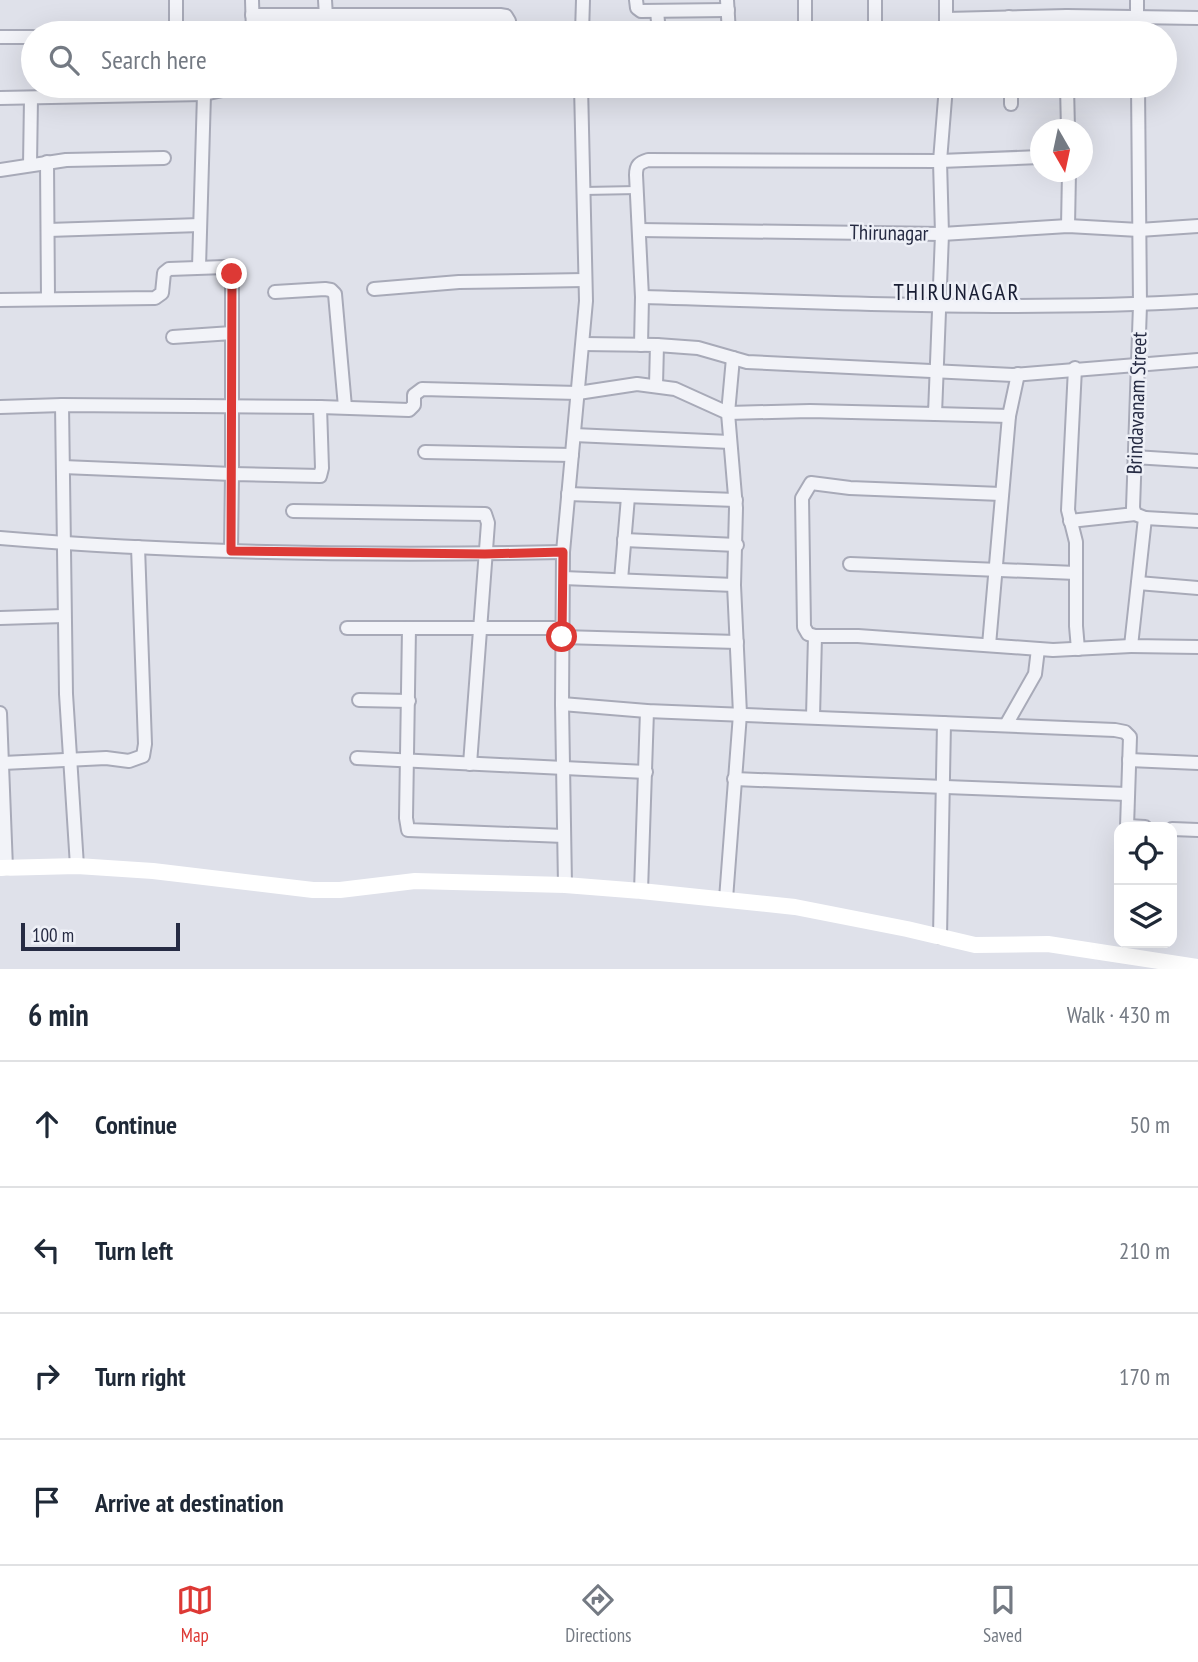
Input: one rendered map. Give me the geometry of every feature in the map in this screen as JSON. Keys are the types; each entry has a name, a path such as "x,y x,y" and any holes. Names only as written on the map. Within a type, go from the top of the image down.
{"main road":[{"path":"3,868 77,866 153,871 313,890 340,890 415,881 641,891 795,906 975,946 1048,944 1121,949 1198,967"}],"street":[{"path":"176,0 176,21"},
{"path":"252,0 252,21"},
{"path":"325,0 326,21"},
{"path":"582,21 583,0"},
{"path":"636,0 637,8 641,11 727,5"},
{"path":"805,0 805,21"},
{"path":"875,0 875,21"},
{"path":"946,0 946,19 1067,16 1198,18"},
{"path":"1137,0 1137,21"},
{"path":"657,11 658,21"},
{"path":"252,15 500,15 506,16 509,21"},
{"path":"1067,16 1067,21"},
{"path":"1009,17 1009,21"},
{"path":"0,37 21,37"},
{"path":"0,98 31,98 30,165"},
{"path":"200,267 204,98"},
{"path":"565,886 563,552 583,344 585,280 581,98"},
{"path":"935,414 942,234 940,161 945,98"},
{"path":"1011,98 1011,104"},
{"path":"1067,98 1068,119"},
{"name":"Brindavanam Street","path":"1131,646 1138,583 1140,516 1133,508 1140,304 1138,98"},
{"path":"0,170 47,162 164,158"},
{"path":"640,345 642,297 636,167 640,162 1030,158"},
{"path":"47,162 48,299"},
{"path":"1068,226 1069,182"},
{"path":"48,230 200,225"},
{"name":"Thirunagar","path":"639,230 942,234 1068,226 1139,230 1198,226"},
{"path":"0,300 155,298 162,293 164,273 169,269 225,267 232,274 231,551"},
{"path":"374,289 460,282 585,280"},
{"path":"275,292 325,289 335,294 345,407"},
{"path":"642,297 939,305 1140,304 1198,301"},
{"path":"173,337 232,333"},
{"path":"583,344 698,348 747,362 935,372 1018,374 1198,360"},
{"path":"656,385 657,345"},
{"path":"726,899 740,714 734,585 736,500 728,413 733,358"},
{"path":"1076,368 1069,493 1070,521 1076,542 1078,649"},
{"path":"989,645 1009,416 1018,374"},
{"path":"0,407 345,407 408,410 414,405 414,395 422,389 578,393 637,384 656,385 693,395 728,413 810,411 1009,416"},
{"path":"62,405 64,616 77,866"},
{"path":"63,467 320,476 320,407"},
{"path":"574,435 730,442"},
{"path":"425,452 572,455"},
{"path":"1134,457 1198,461"},
{"path":"1001,494 849,488 811,483 802,498 804,627 808,634 1038,649 1198,647"},
{"path":"568,494 736,500"},
{"path":"621,580 628,497"},
{"path":"293,511 485,513 488,523 470,764"},
{"path":"1070,521 1140,516 1198,521"},
{"path":"0,538 231,551 485,554 563,552"},
{"path":"624,540 737,545"},
{"path":"3,763 106,758 129,761 143,756 145,744 138,547"},
{"path":"850,564 1076,573"},
{"path":"563,578 734,585"},
{"path":"1138,583 1198,588"},
{"path":"0,618 64,616"},
{"path":"347,628 480,628 737,642"},
{"path":"410,628 406,818 408,830 564,836"},
{"path":"813,717 815,636"},
{"path":"1006,725 1035,674 1038,649"},
{"path":"359,700 409,701"},
{"path":"562,704 647,711 1125,732 1130,737 1127,822"},
{"path":"641,891 647,711"},
{"path":"0,713 3,868"},
{"path":"940,937 944,723"},
{"path":"357,758 646,772"},
{"path":"1129,760 1198,763"},
{"path":"734,779 1127,793"},
{"path":"1177,829 1198,830"}],"lane":[{"path":"584,191 637,190"}],"district":[{"name":"THIRUNAGAR","path":"957,292"}],"route":[{"path":"232,274 231,551 485,554 563,552 562,637"}]}
